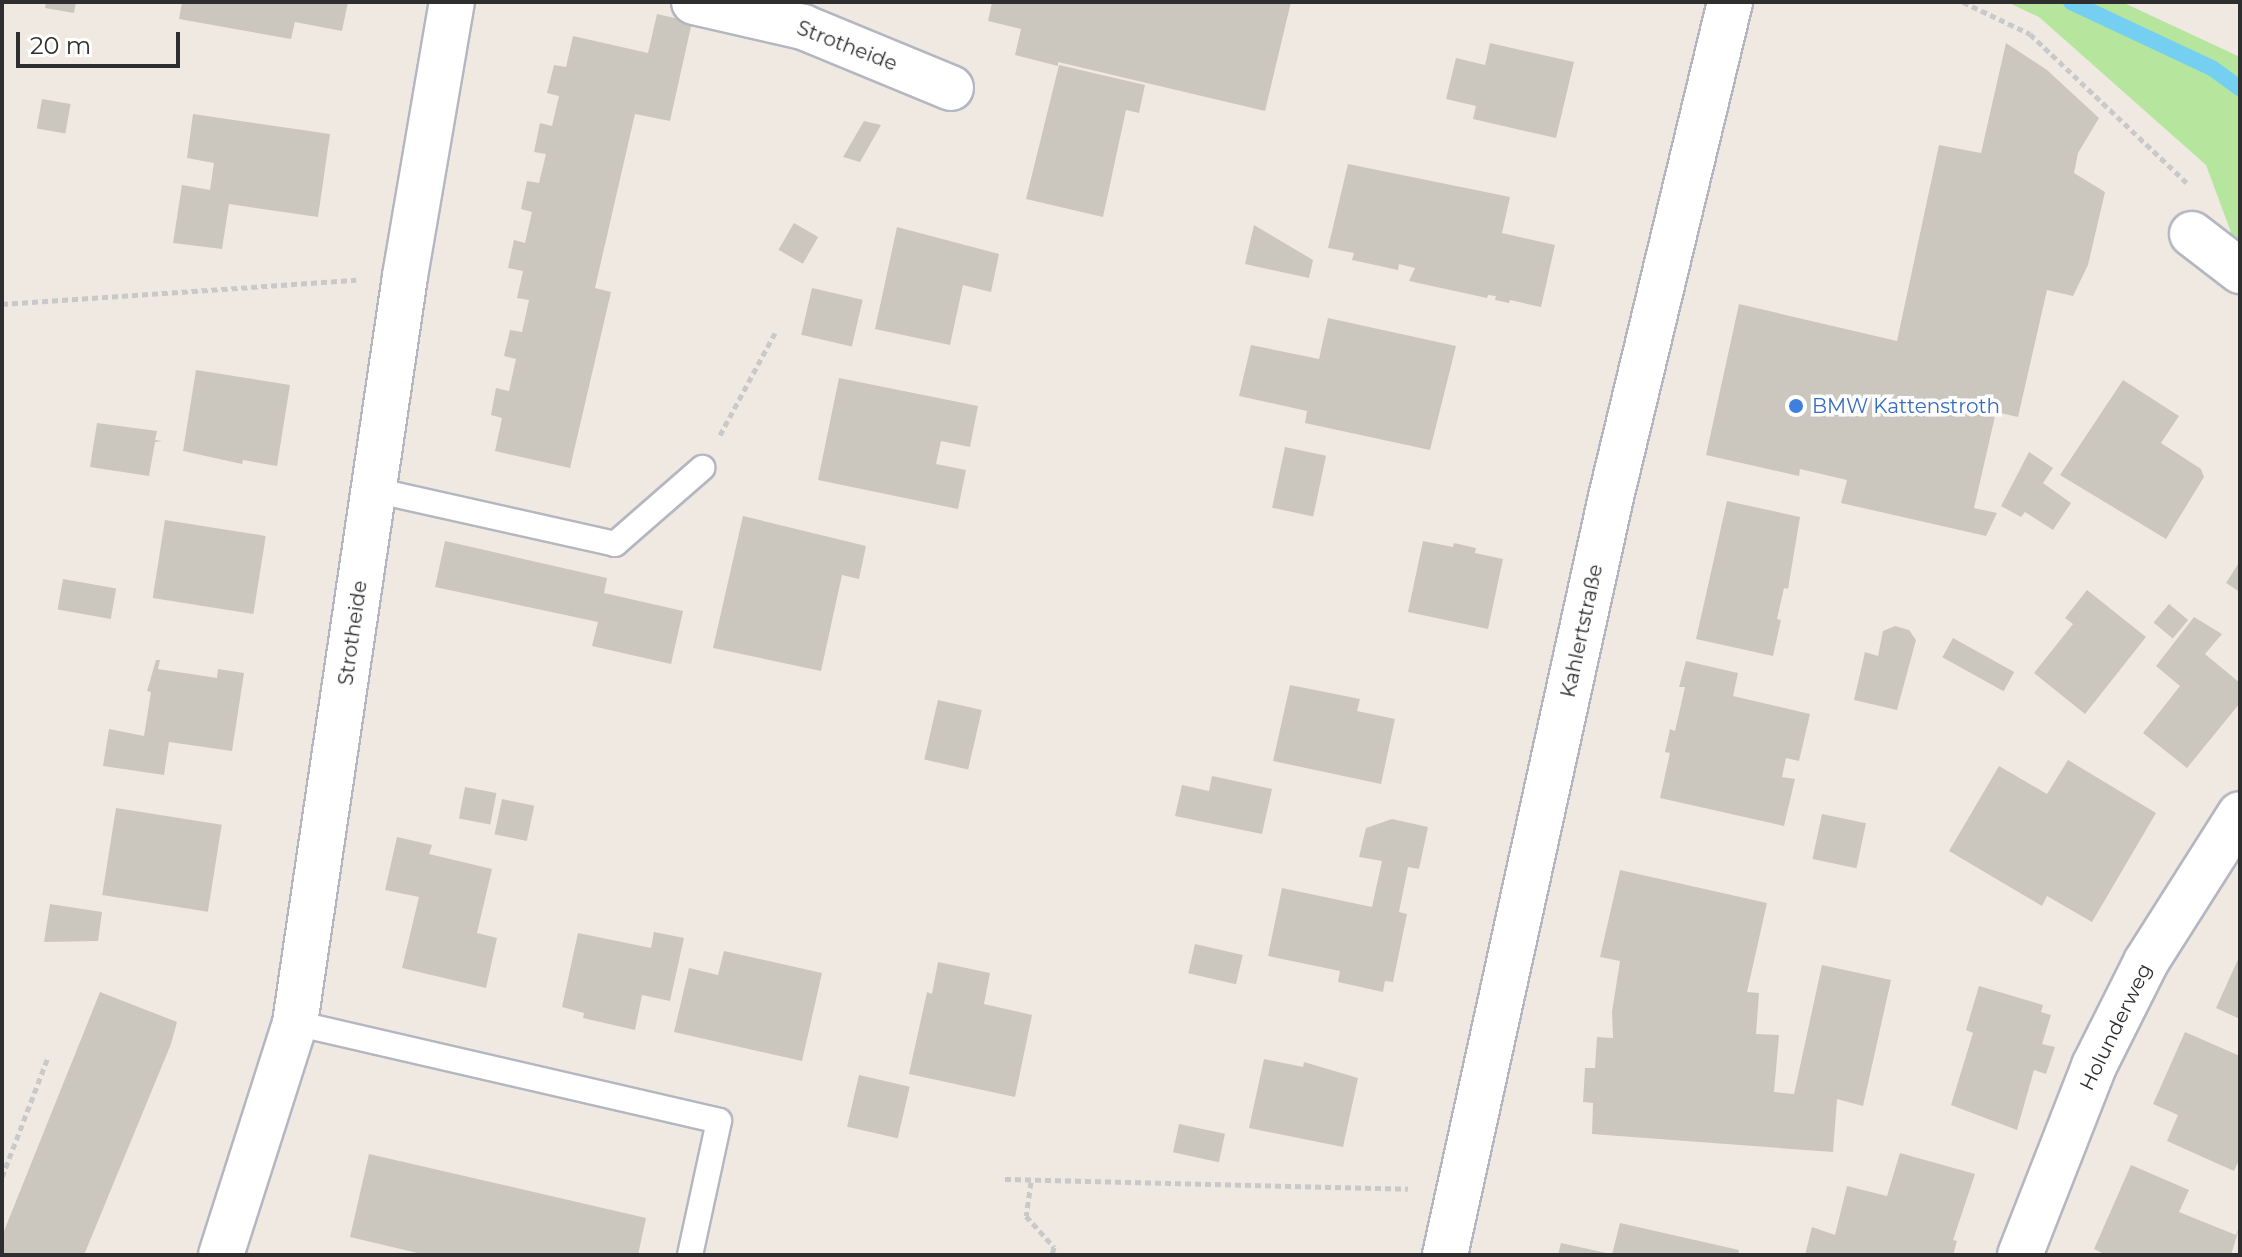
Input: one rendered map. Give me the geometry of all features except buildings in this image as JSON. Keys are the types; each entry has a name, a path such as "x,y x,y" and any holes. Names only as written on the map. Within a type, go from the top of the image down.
{"street":[{"name":"Strotheide","path":"221,1255 295,1023 405,276 452,2"},
{"name":"Strotheide","path":"694,2 803,27 951,88"},
{"name":"Kahlertstraße","path":"1445,1255 1611,497 1729,4"},
{"path":"2192,234 2240,271"},
{"name":"Holunderweg","path":"2020,1255 2094,1066 2146,962 2240,814"}],"lane":[{"path":"374,490 615,544 702,468"},
{"path":"295,1023 719,1121 690,1255"}],"path":[{"path":"1963,2 2030,34 2187,183 2201,215 2192,234"},
{"path":"2,304 405,276"},
{"path":"702,468 776,331"},
{"path":"2,1177 48,1057"},
{"path":"1005,1179 1410,1189"},
{"path":"1031,1182 1026,1216 1054,1247 1052,1255"}],"green space":[{"path":"2007,2 2122,2 2240,57 2240,241 2232,235 2206,165 2039,17"}],"waterway":[{"path":"2071,2 2212,68 2240,88"}],"place":[{"name":"BMW Kattenstroth","path":"1796,406"}]}
